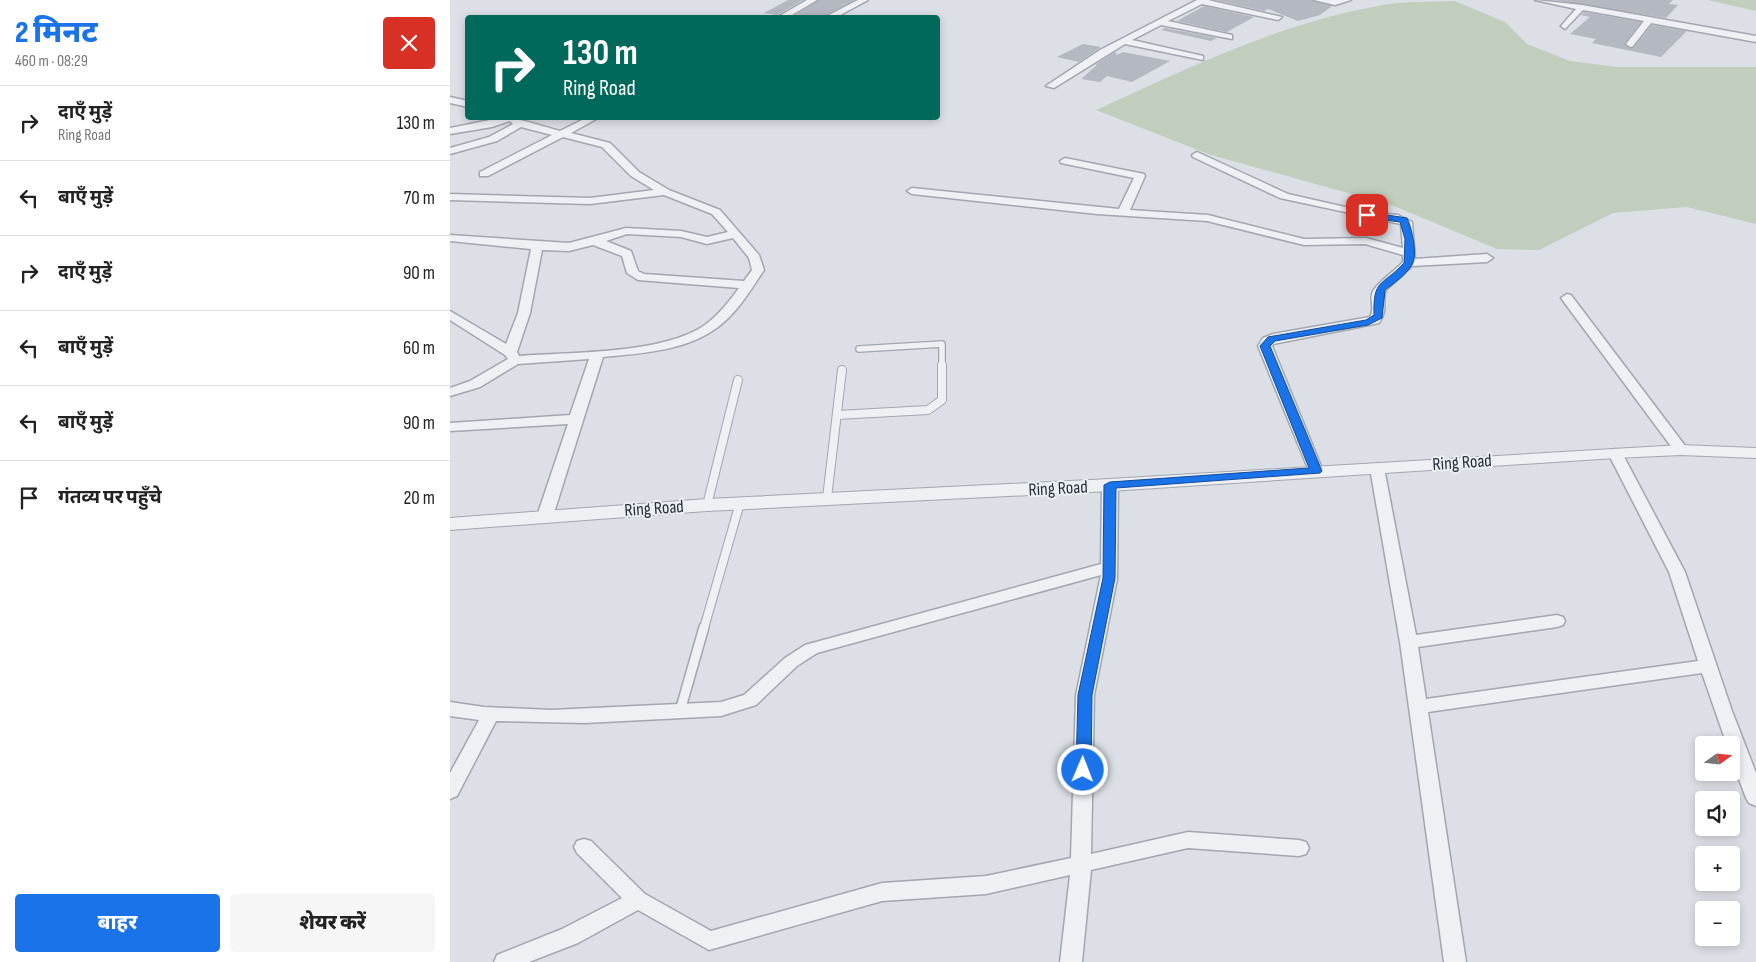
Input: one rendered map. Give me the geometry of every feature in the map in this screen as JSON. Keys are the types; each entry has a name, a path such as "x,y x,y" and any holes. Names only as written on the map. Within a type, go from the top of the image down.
{"street":[{"path":"787,15 813,0"},
{"path":"833,15 864,0"},
{"path":"1051,86 1123,41 1202,0 1278,17"},
{"path":"1318,0 1335,3 1347,0"},
{"path":"1539,0 1756,38"},
{"path":"1598,10 1608,0"},
{"path":"1565,26 1582,7"},
{"path":"1630,44 1650,19"},
{"path":"1159,22 1228,37"},
{"path":"1123,41 1200,58"},
{"path":"450,100 465,103"},
{"path":"450,131 492,124 503,120"},
{"path":"484,174 589,120"},
{"path":"450,151 493,139 516,121 588,139 611,148 635,174 665,192 716,212 755,258 758,266 758,270 721,319 692,336 666,345 597,354 512,356 450,315"},
{"path":"1197,154 1293,198 1367,215 1401,219 1406,222 1409,239 1408,258 1396,277 1381,288 1378,294 1380,310 1375,320 1278,337 1268,341 1265,346 1316,471"},
{"path":"1065,161 1140,176 1123,213"},
{"path":"912,191 1123,213 1208,218 1273,236 1304,242 1366,241 1408,258 1487,258"},
{"path":"450,198 590,201 665,192"},
{"path":"450,238 569,247 626,231 681,234 706,241 736,234"},
{"path":"594,241 627,254 633,273 642,276 746,285"},
{"path":"450,392 475,384 512,356 524,313 537,246"},
{"path":"1567,298 1681,450"},
{"path":"545,516 597,354"},
{"path":"450,427 576,419"},
{"name":"Ring Road","path":"450,524 707,504 1110,485 1615,453 1681,450 1756,453"},
{"path":"1615,453 1676,572 1756,798"},
{"path":"1377,468 1409,642 1455,962"},
{"path":"1071,962 1082,865 1085,695 1109,578 1110,485"},
{"path":"450,709 490,716 529,718 721,709 750,700 791,662 811,649 1109,567"},
{"path":"1409,642 1557,621"},
{"path":"1419,707 1708,666"},
{"path":"450,791 490,716"},
{"path":"584,847 638,900 708,941 882,892 986,885 1188,840 1299,848"},
{"path":"505,962 570,936 638,900"}],"lane":[{"path":"837,415 928,410 938,406 942,400 942,344 860,349"},
{"path":"827,498 842,370"},
{"path":"707,504 738,380"},
{"path":"680,711 740,503"}],"green space":[{"path":"1708,0 1756,0 1756,11"},
{"path":"1455,1 1505,22 1527,44 1570,61 1617,67 1756,67 1756,224 1687,207 1613,213 1539,250 1497,249 1394,206 1208,154 1096,110 1236,48 1308,23 1383,5"}],"building":[{"path":"788,0 803,0 777,15 764,13"},
{"path":"819,0 854,0 826,15 796,15"},
{"path":"1216,0 1312,0 1332,6 1320,15 1298,21 1268,9 1264,11"},
{"path":"1553,0 1673,0 1669,4 1678,5 1666,18"},
{"path":"1204,6 1254,17 1227,32 1177,21"},
{"path":"1584,12 1641,22 1625,43 1629,48 1634,47 1652,25 1687,31 1661,57 1592,43 1596,39 1570,34 1590,17 1581,15"},
{"path":"1165,28 1217,38 1211,41 1161,30"},
{"path":"1083,44 1101,47 1079,62 1057,57"},
{"path":"1115,52 1117,55 1123,52 1170,61 1132,82 1107,76 1100,82 1081,79 1097,65 1095,65"}],"route":[{"path":"1083,770 1085,695 1109,578 1110,485 1316,471 1265,346 1268,341 1278,337 1368,322 1375,320 1379,316 1378,294 1381,288 1396,277 1408,263 1409,239 1404,220 1367,215"}]}
